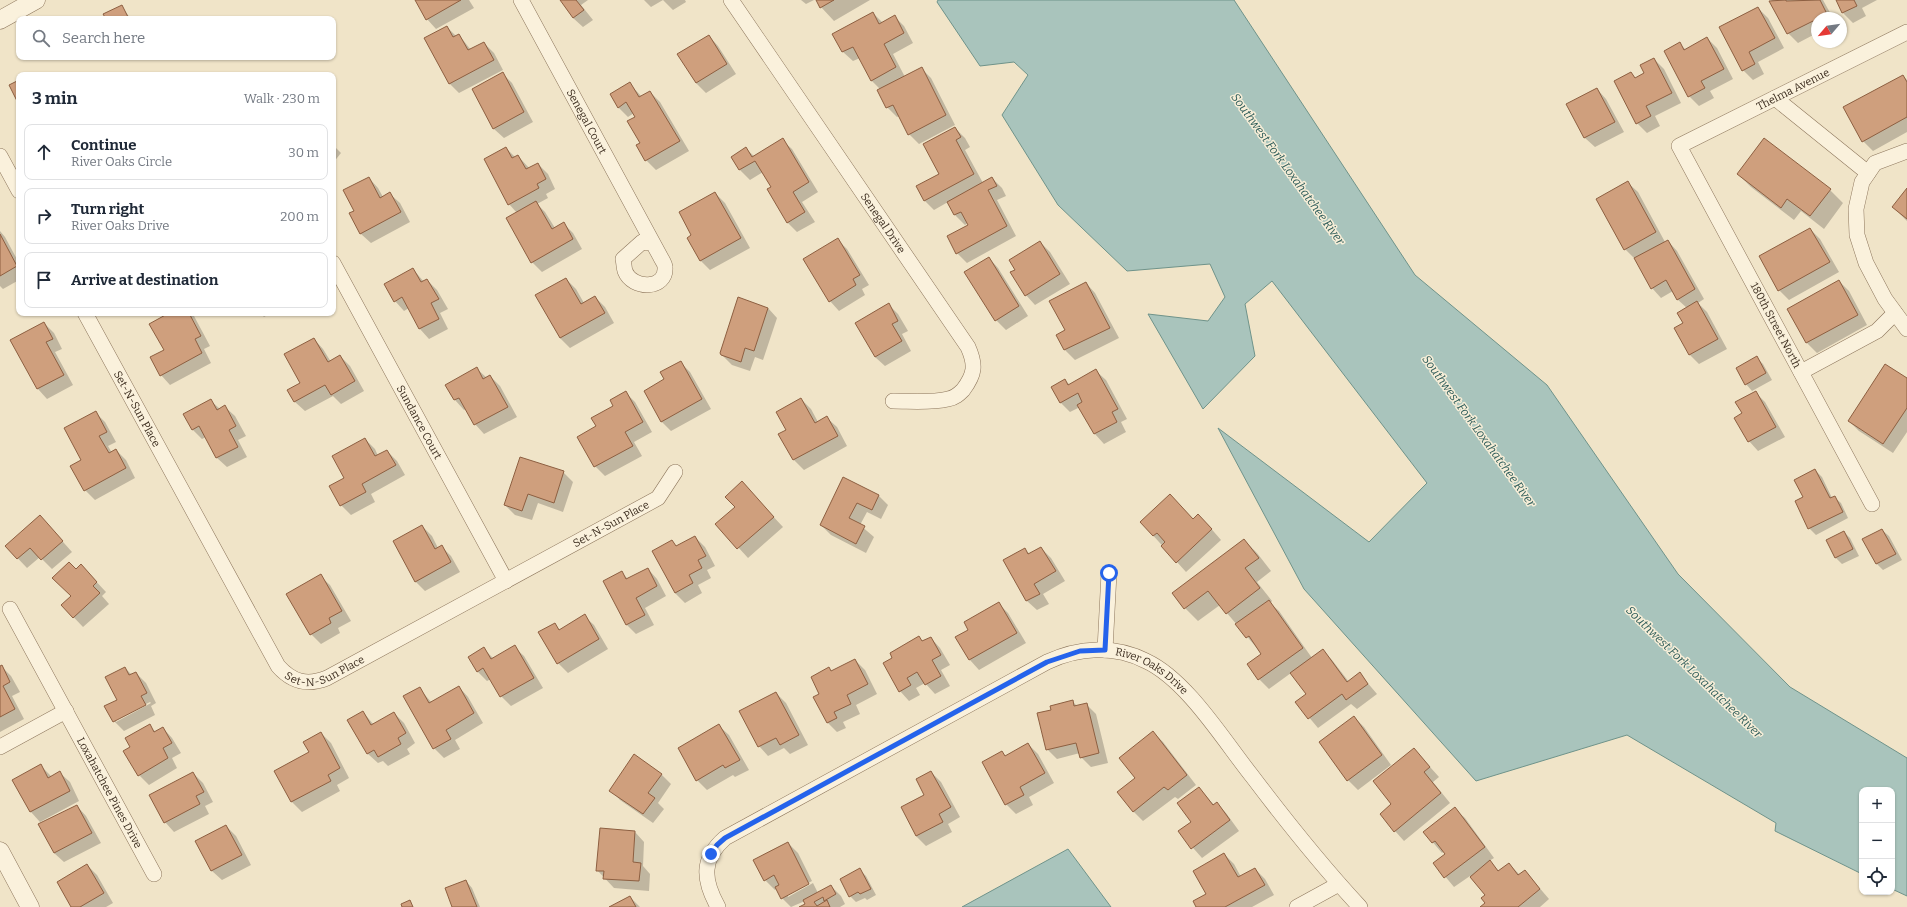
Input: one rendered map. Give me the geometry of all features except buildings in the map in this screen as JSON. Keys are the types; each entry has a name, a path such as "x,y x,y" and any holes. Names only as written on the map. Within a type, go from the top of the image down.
{"street":[{"path":"0,20 36,0"},
{"name":"Senegal Court","path":"521,0 653,243"},
{"name":"Senegal Drive","path":"731,0 968,347 974,368 972,379 959,395 949,400 893,401"},
{"name":"Thelma Avenue","path":"1679,146 1907,32"},
{"path":"1775,98 1868,173"},
{"name":"180th Street North","path":"1679,146 1872,504"},
{"path":"1907,151 1876,163 1862,182 1856,209 1857,235 1866,263 1885,299 1907,329"},
{"path":"0,156 16,185"},
{"name":"Sundance Court","path":"336,269 506,581"},
{"path":"1801,372 1877,331 1895,313"},
{"name":"Set-N-Sun Place","path":"87,316 278,666 285,674 295,680 306,683 317,682 327,678 658,498 676,472"},
{"path":"1105,650 1109,573"},
{"name":"Loxahatchee Pines Drive","path":"10,609 154,874"},
{"name":"River Oaks Drive","path":"718,907 708,886 706,875 711,854 717,845 725,838 1047,662 1080,651 1105,650 1124,653 1147,661 1177,683 1199,708 1300,838 1360,907"},
{"path":"0,747 66,711"},
{"path":"0,851 30,907"},
{"path":"1297,907 1339,884"}],"water":[{"name":"Southwest Fork Loxahatchee River","path":"938,0 1234,0 1415,275 1547,385 1678,574 1790,687 1907,758 1907,896 1895,890 1895,787 1859,787 1859,873 1775,831 1776,823 1627,735 1476,781 1304,589 1218,428 1369,542 1427,483 1272,281 1245,304 1255,356 1203,409 1148,314 1208,321 1225,297 1210,264 1127,271 1058,205 1002,115 1028,75 1014,62 980,66 937,2"},
{"path":"1068,849 1111,907 962,907"}],"route":[{"path":"711,854 717,845 725,838 1047,662 1068,653 1105,650 1109,573"}]}
